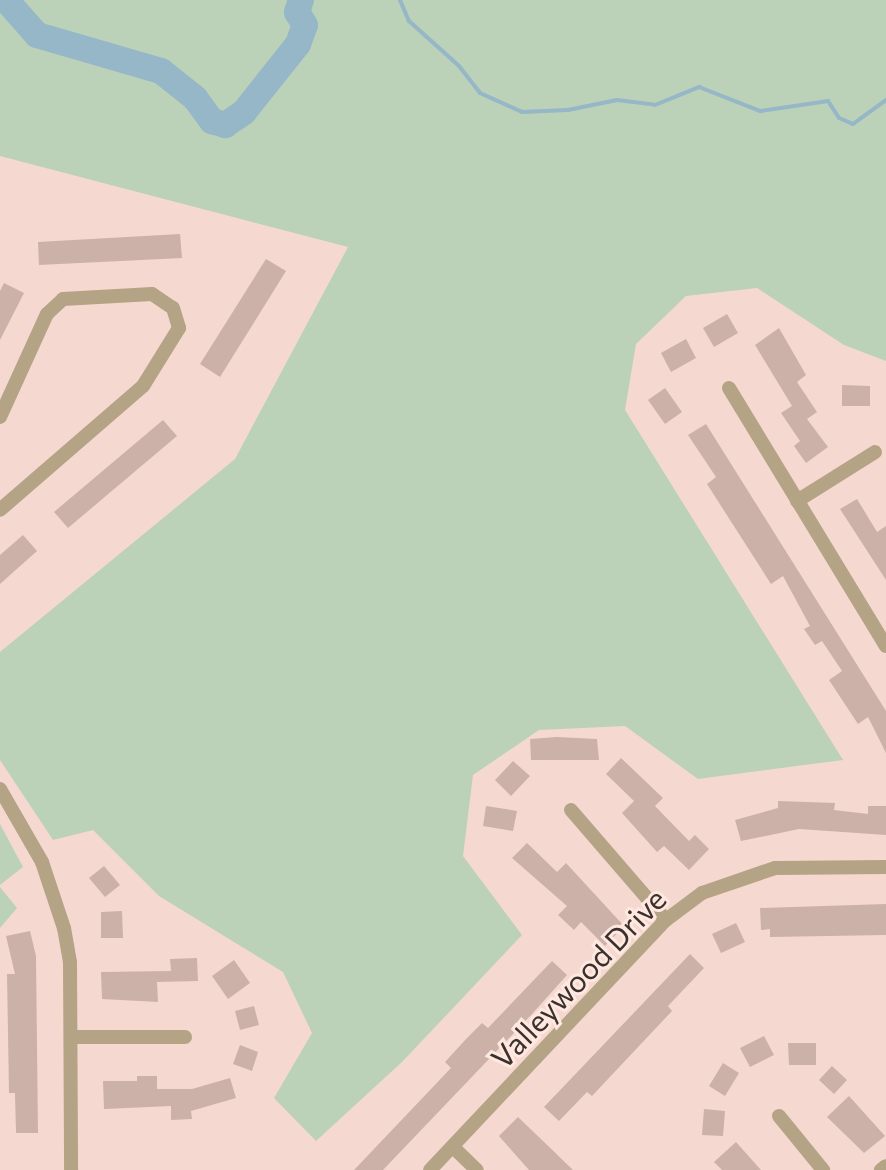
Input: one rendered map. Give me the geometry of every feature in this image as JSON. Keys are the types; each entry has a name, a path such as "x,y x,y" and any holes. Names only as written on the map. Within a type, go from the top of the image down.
{"street":[{"path":"0,417 47,314 63,299 152,294 173,308 179,328 157,368 3,502"},
{"path":"729,388 886,646"},
{"path":"797,501 875,452"},
{"path":"0,789 27,831 55,894 70,962 71,1170"},
{"path":"571,810 666,920"},
{"name":"Valleywood Drive","path":"430,1170 666,920 702,893 750,873 775,868 886,867"},
{"path":"71,1037 185,1037"},
{"path":"779,1116 823,1170"},
{"path":"453,1147 477,1170"},
{"path":"881,1170 886,1166"}],"green space":[{"path":"0,0 886,0 886,361 844,345 757,288 686,296 636,344 625,410 843,760 698,779 625,726 539,730 473,775 463,856 522,935 403,1061 316,1141 274,1098 312,1033 283,972 159,896 93,830 53,840 0,760 0,652 235,459 348,247 0,156"},
{"path":"0,824 23,867 0,885"},
{"path":"0,887 17,908 0,928"}],"building":[{"path":"180,234 182,258 39,265 38,242"},
{"path":"266,259 286,271 220,377 200,364"},
{"path":"4,283 24,293 0,340 0,291"},
{"path":"727,314 738,333 714,347 703,328"},
{"path":"779,328 806,375 797,382 817,412 807,419 828,447 806,463 794,446 800,441 781,413 792,406 755,345"},
{"path":"686,339 696,358 671,372 661,353"},
{"path":"842,385 870,386 870,406 842,406"},
{"path":"665,388 682,412 665,424 648,400"},
{"path":"163,420 177,436 68,528 54,512"},
{"path":"706,424 886,711 886,753 868,717 858,724 829,680 842,671 822,641 815,645 804,629 810,626 783,576 771,584 707,484 716,477 688,435"},
{"path":"857,499 877,532 886,526 886,580 840,509"},
{"path":"23,535 37,551 0,584 0,555"},
{"path":"530,739 597,739 599,760 531,760"},
{"path":"621,758 663,798 655,806 689,841 695,835 709,849 689,870 664,846 657,852 622,813 634,801 606,774"},
{"path":"513,761 530,776 511,796 495,780"},
{"path":"778,801 835,803 834,810 868,814 868,806 886,806 886,835 799,829 741,841 735,820 778,808"},
{"path":"486,806 517,811 513,831 483,826"},
{"path":"527,843 557,872 566,863 624,926 605,946 581,922 574,930 558,915 567,906 512,858"},
{"path":"104,866 120,885 105,897 89,878"},
{"path":"886,904 886,935 770,937 770,929 761,930 760,908"},
{"path":"122,911 123,938 101,938 101,912"},
{"path":"736,923 745,942 721,953 712,934"},
{"path":"30,931 36,956 38,1133 16,1133 15,1093 9,1093 7,974 15,974 6,936"},
{"path":"690,954 704,968 668,1006 672,1011 592,1096 587,1092 559,1121 544,1107"},
{"path":"197,958 198,981 157,982 158,1002 102,999 101,972 171,971 170,959"},
{"path":"234,960 250,983 228,999 212,976"},
{"path":"552,961 567,975 532,1014 383,1170 354,1170 451,1068 445,1062 467,1038 482,1023 488,1028"},
{"path":"254,1006 259,1025 240,1030 235,1011"},
{"path":"764,1036 774,1055 750,1067 740,1048"},
{"path":"788,1043 816,1043 816,1065 789,1065"},
{"path":"240,1045 258,1052 252,1071 233,1064"},
{"path":"723,1063 739,1073 725,1096 709,1086"},
{"path":"832,1066 847,1080 834,1094 819,1080"},
{"path":"137,1076 157,1076 157,1089 192,1089 230,1078 236,1098 191,1111 192,1119 171,1120 171,1106 104,1109 103,1081 137,1081"},
{"path":"849,1096 885,1136 864,1153 827,1117"},
{"path":"704,1109 725,1111 723,1136 702,1135"},
{"path":"518,1117 573,1170 529,1170 499,1136"},
{"path":"736,1142 761,1170 722,1170 714,1162"}],"waterway":[{"path":"6,0 37,35 161,71 195,98 212,121 225,125 244,112 298,44 305,25 297,12 301,0"},
{"path":"400,0 409,21 459,66 480,93 522,112 568,110 617,100 655,105 699,87 760,111 828,101 839,118 853,124 886,100"}]}
